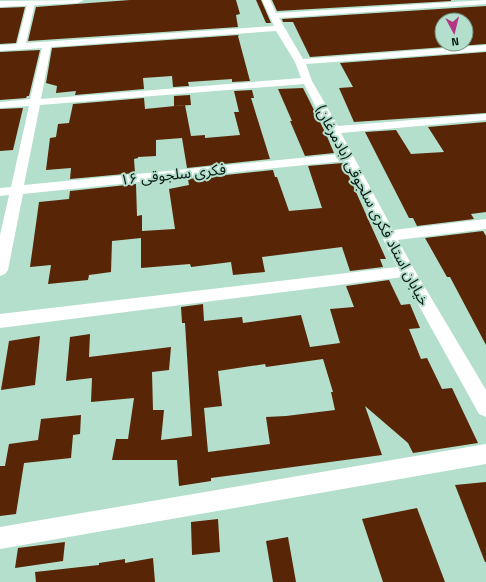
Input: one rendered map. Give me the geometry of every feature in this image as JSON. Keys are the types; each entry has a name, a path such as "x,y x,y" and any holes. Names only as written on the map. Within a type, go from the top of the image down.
{"main road":[{"path":"0,4 78,0"}],"street":[{"name":"خیابان استاد فکری سلجوقی (بادمرغان)","path":"266,0 276,22 300,62 306,81 334,130 406,271 486,408"},
{"path":"0,48 486,2"},
{"path":"20,46 31,3"},
{"path":"0,270 47,44"},
{"path":"300,62 486,48"},
{"path":"0,105 306,81"},
{"path":"334,130 486,117"},
{"name":"فکری سلجوقی ۱۶","path":"0,192 347,157"},
{"path":"388,236 486,224"},
{"path":"0,321 406,271"},
{"path":"0,538 486,454"}],"building":[{"path":"130,0 236,0 240,14 236,15 238,27 28,41 36,7"},
{"path":"256,0 261,0 271,23 266,23"},
{"path":"272,0 451,0 451,1 277,11"},
{"path":"486,6 486,44 474,45 474,12 434,12 434,48 310,57 293,22 283,22 282,19"},
{"path":"25,7 16,43 0,44 0,8"},
{"path":"239,35 238,36 250,81 232,82 232,79 188,82 189,86 173,87 172,76 143,78 144,89 75,95 76,91 56,93 57,86 46,83 52,48"},
{"path":"40,50 29,96 26,98 0,100 0,52"},
{"path":"486,52 486,113 354,122 339,88 353,87 340,63"},
{"path":"303,88 334,153 305,156 278,89"},
{"path":"252,90 254,98 251,98 270,159 187,168 182,138 156,140 156,156 138,157 134,159 135,173 70,179 71,168 46,170 50,138 56,137 58,124 69,123 73,104 144,98 145,109 185,105 191,136 205,135 205,138 240,135 234,112 239,112 234,91"},
{"path":"190,95 191,105 174,106 174,96"},
{"path":"23,108 13,150 0,151 0,109"},
{"path":"486,122 486,212 471,214 474,219 417,226 413,218 409,218 365,132 396,130 411,154 444,152 428,127"},
{"path":"343,163 386,259 380,259 383,267 350,271 342,247 262,257 265,272 233,275 231,262 191,267 190,264 141,268 141,238 112,241 111,272 89,275 88,280 48,284 51,265 30,267 39,202 69,199 70,191 136,184 137,216 142,215 142,231 175,229 169,189 189,185 188,179 273,170 289,211 322,208 308,166"},
{"path":"483,231 486,236 486,345 450,277 447,277 425,238"},
{"path":"389,280 401,305 410,304 420,328 409,329 421,359 427,358 442,389 452,388 478,443 413,453 408,443 365,406 382,455 211,478 211,481 179,486 177,460 112,460 116,439 128,439 134,398 91,402 92,378 66,381 70,337 90,334 89,357 171,347 169,370 152,372 153,410 164,410 161,440 192,436 185,323 182,323 181,307 203,304 204,321 242,317 243,323 301,315 310,347 340,343 330,309 354,307 346,286","holes":["323,359 333,392 331,392 335,410 266,417 270,444 208,452 204,408 222,406 218,371 265,364 266,367"]},
{"path":"40,336 35,385 1,390 9,341"},
{"path":"81,415 80,434 73,435 71,458 24,463 16,514 0,516 0,466 5,466 9,444 38,440 41,419"},
{"path":"486,482 486,562 485,562 455,485"},
{"path":"417,508 445,582 383,582 362,519"},
{"path":"218,519 220,552 192,555 191,522"},
{"path":"288,537 296,582 273,582 266,541"},
{"path":"65,542 63,561 15,568 18,548"},
{"path":"153,558 155,582 36,582 35,572 99,565 99,563 125,559 125,563"}]}
